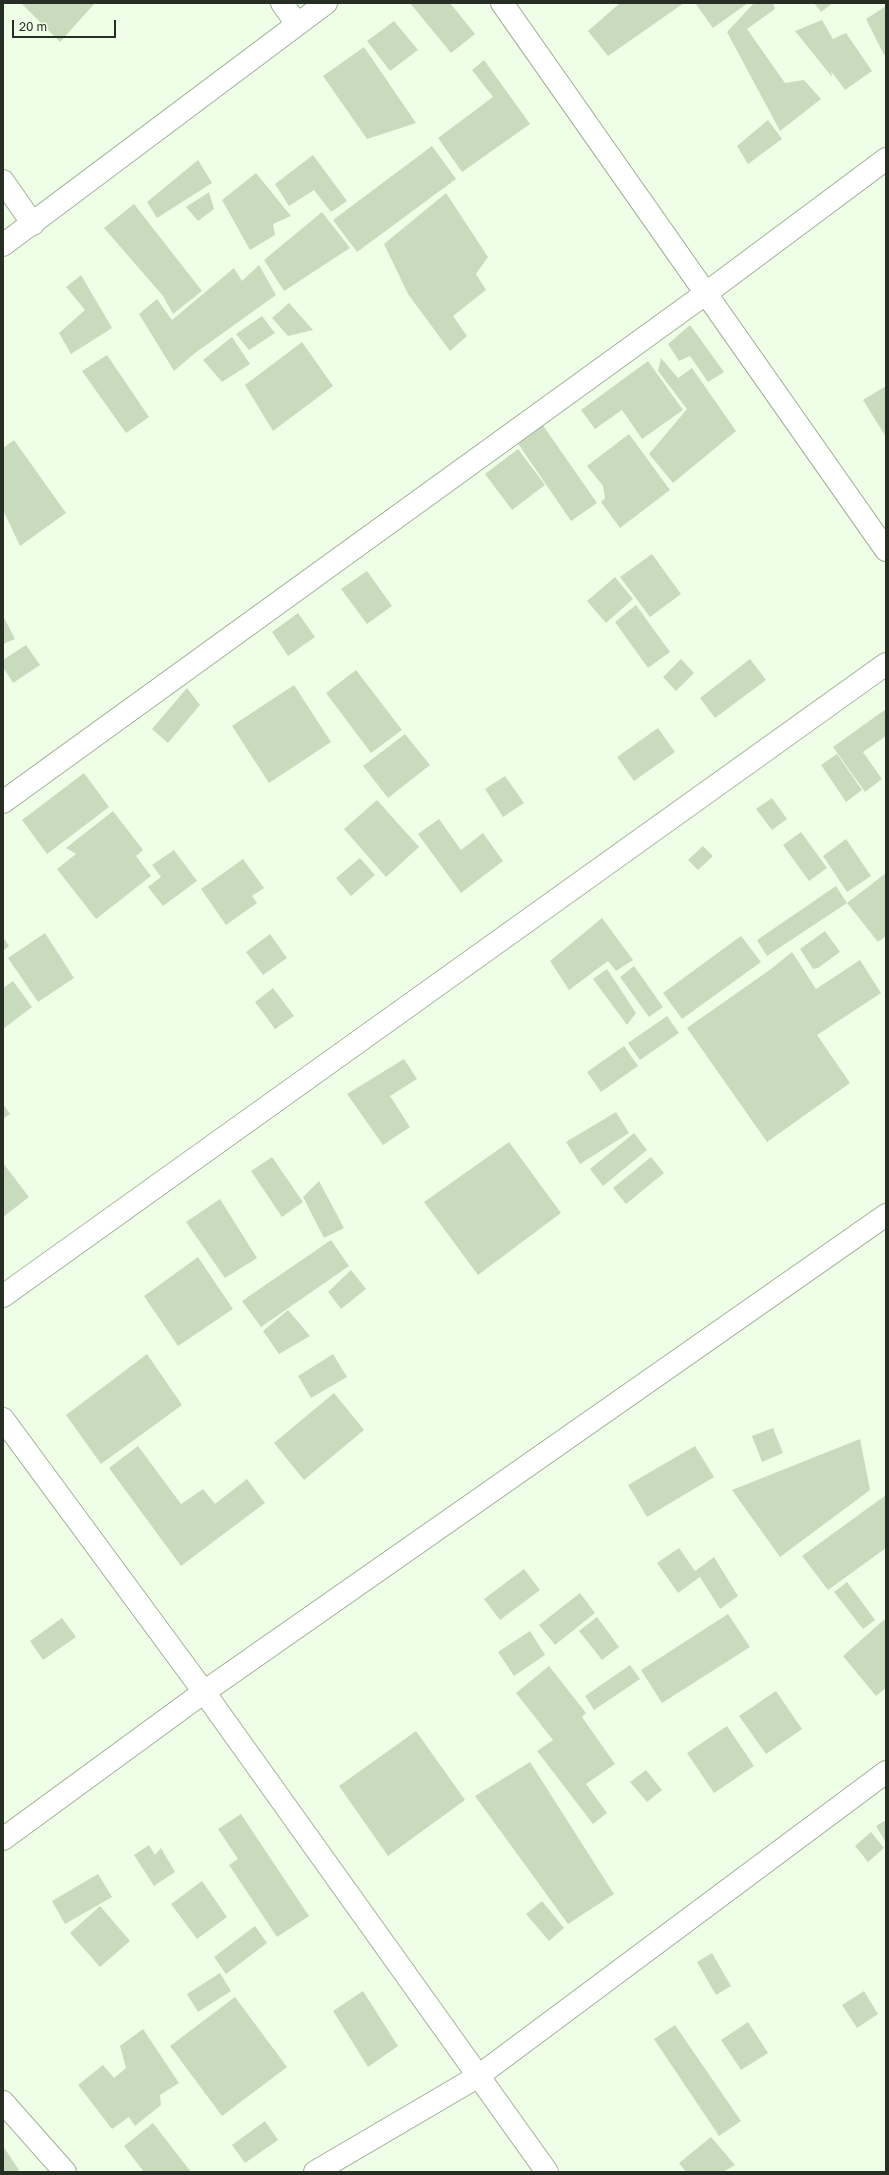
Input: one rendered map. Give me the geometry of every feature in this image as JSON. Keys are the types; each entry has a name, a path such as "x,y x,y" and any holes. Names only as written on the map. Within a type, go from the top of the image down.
{"street":[{"path":"282,3 297,24"},
{"path":"3,245 326,3"},
{"path":"502,3 886,550"},
{"path":"3,802 705,294 886,159"},
{"path":"3,181 32,224"},
{"path":"3,1296 886,664"},
{"path":"3,1839 204,1692 886,1215"},
{"path":"3,1419 204,1692 477,2077 547,2172"},
{"path":"315,2172 477,2077 886,1772"},
{"path":"3,2102 65,2172"}],"building":[{"path":"21,3 95,3 60,42"},
{"path":"410,3 450,3 475,34 451,53"},
{"path":"620,3 684,3 608,56 588,31"},
{"path":"695,3 748,3 713,28"},
{"path":"754,3 773,3 775,9 747,29 785,83 804,80 821,99 780,131 727,32"},
{"path":"814,3 833,3 821,12"},
{"path":"886,6 886,54 884,55 866,19"},
{"path":"822,20 833,39 846,33 872,71 845,90 831,71 832,77 795,31"},
{"path":"394,21 418,50 390,71 367,41"},
{"path":"364,47 416,123 367,139 323,76"},
{"path":"484,60 530,124 462,172 438,138 493,97 472,70"},
{"path":"768,120 782,139 748,164 737,146"},
{"path":"432,146 456,179 357,252 333,220"},
{"path":"313,155 347,201 331,212 314,190 289,206 275,184"},
{"path":"198,160 212,183 157,218 147,202"},
{"path":"256,173 291,216 273,224 275,235 250,250 222,200"},
{"path":"209,192 214,209 198,221 186,207"},
{"path":"446,193 488,257 476,274 486,290 453,316 467,336 450,351 408,294 384,244"},
{"path":"134,204 202,291 173,314 163,296 104,228"},
{"path":"322,212 350,248 284,291 264,260"},
{"path":"259,265 276,295 195,353 174,371 139,314 157,299 172,320 234,268 242,281"},
{"path":"81,275 112,328 71,354 59,333 85,310 66,287"},
{"path":"289,303 313,330 288,336 272,318"},
{"path":"262,316 275,333 249,350 236,334"},
{"path":"690,325 724,372 708,382 690,356 679,361 668,344"},
{"path":"232,337 250,364 222,382 203,360"},
{"path":"302,342 333,386 273,431 245,385"},
{"path":"107,355 149,417 126,433 82,371"},
{"path":"661,358 678,378 692,368 736,431 673,483 649,454 687,409 658,371"},
{"path":"648,361 683,410 642,439 622,410 595,429 581,410"},
{"path":"886,386 886,437 863,400"},
{"path":"542,424 597,503 571,521 517,442"},
{"path":"629,434 670,490 620,528 601,502 605,498 603,486 587,466"},
{"path":"14,440 66,513 20,546 3,510 3,448"},
{"path":"518,449 545,485 512,510 485,474"},
{"path":"652,554 681,594 650,617 620,577"},
{"path":"367,571 392,606 367,624 341,589"},
{"path":"615,577 633,599 606,623 587,601"},
{"path":"636,605 670,652 648,668 615,622"},
{"path":"298,613 315,637 288,656 272,632"},
{"path":"3,616 15,639 3,644"},
{"path":"26,645 40,665 13,683 3,667 3,660"},
{"path":"681,659 694,673 676,691 663,677"},
{"path":"750,659 766,680 715,718 700,698"},
{"path":"356,670 402,730 371,753 326,693"},
{"path":"294,685 331,742 269,783 232,726"},
{"path":"187,688 200,705 168,743 152,729"},
{"path":"886,709 886,736 863,752 882,779 865,792 833,747"},
{"path":"658,728 675,752 634,781 617,757"},
{"path":"405,734 430,765 388,798 363,766"},
{"path":"837,754 862,790 846,802 821,765"},
{"path":"84,773 109,807 47,854 22,820"},
{"path":"505,776 524,803 503,817 485,789"},
{"path":"772,798 787,819 772,830 756,809"},
{"path":"377,800 419,847 386,877 344,829"},
{"path":"113,811 143,850 136,856 151,876 96,919 57,869 76,854 66,848"},
{"path":"439,819 461,850 483,833 503,861 461,893 418,834"},
{"path":"801,832 827,868 809,881 783,845"},
{"path":"846,839 871,876 847,892 823,856"},
{"path":"703,846 713,856 698,870 688,860"},
{"path":"174,850 197,881 163,906 148,887 161,877 152,865"},
{"path":"360,858 375,875 351,896 336,878"},
{"path":"243,859 264,888 252,896 257,903 226,925 201,889"},
{"path":"886,873 886,936 878,942 847,903"},
{"path":"836,886 847,903 767,956 757,940"},
{"path":"602,918 633,960 616,971 608,961 569,990 550,961"},
{"path":"825,931 840,952 818,968 813,969 800,949"},
{"path":"45,933 74,978 38,1002 8,958"},
{"path":"270,934 287,958 263,975 246,952"},
{"path":"741,936 761,962 682,1019 663,993"},
{"path":"3,937 9,946 3,951"},
{"path":"792,952 816,989 860,960 881,993 817,1035 850,1083 767,1142 687,1028 771,969"},
{"path":"634,966 663,1007 649,1017 620,977"},
{"path":"607,969 636,1013 627,1025 593,979"},
{"path":"13,981 32,1007 3,1029 3,988"},
{"path":"273,988 294,1016 275,1029 255,1002"},
{"path":"667,1016 679,1033 640,1060 628,1043"},
{"path":"624,1046 638,1066 601,1092 587,1072"},
{"path":"404,1059 417,1079 390,1096 410,1127 383,1145 347,1094"},
{"path":"3,1104 10,1114 3,1119"},
{"path":"616,1112 629,1133 580,1164 566,1142"},
{"path":"634,1133 647,1150 603,1186 590,1169"},
{"path":"509,1142 561,1213 478,1275 424,1202"},
{"path":"272,1157 303,1202 282,1217 251,1171"},
{"path":"651,1157 664,1173 626,1204 613,1188"},
{"path":"3,1163 29,1197 3,1217"},
{"path":"319,1181 344,1228 324,1238 303,1197"},
{"path":"220,1199 257,1258 225,1278 186,1222"},
{"path":"331,1240 349,1266 261,1327 242,1301"},
{"path":"198,1257 233,1309 178,1346 144,1296"},
{"path":"351,1270 366,1289 341,1309 328,1292"},
{"path":"288,1310 310,1336 279,1354 263,1331"},
{"path":"147,1354 182,1405 101,1464 66,1415"},
{"path":"333,1354 347,1377 311,1398 298,1376"},
{"path":"334,1393 364,1430 304,1480 274,1443"},
{"path":"773,1428 783,1453 762,1462 752,1436"},
{"path":"860,1439 870,1490 780,1557 732,1490"},
{"path":"138,1446 181,1504 203,1489 215,1504 247,1479 265,1503 181,1566 109,1468"},
{"path":"695,1446 714,1477 647,1517 628,1485"},
{"path":"886,1495 886,1548 828,1590 802,1556"},
{"path":"679,1548 695,1571 714,1557 738,1596 720,1609 700,1577 678,1593 657,1563"},
{"path":"524,1569 540,1590 500,1620 484,1599"},
{"path":"847,1582 875,1620 863,1629 834,1592"},
{"path":"580,1593 595,1613 555,1645 539,1625"},
{"path":"728,1614 750,1647 662,1703 641,1670"},
{"path":"597,1617 619,1647 602,1660 579,1631"},
{"path":"62,1618 76,1637 43,1660 30,1641"},
{"path":"886,1618 886,1688 876,1696 843,1656"},
{"path":"530,1631 545,1655 514,1676 498,1652"},
{"path":"630,1665 640,1679 594,1710 585,1696"},
{"path":"549,1666 586,1713 582,1717 615,1764 586,1784 607,1813 593,1824 537,1751 553,1740 516,1693"},
{"path":"776,1691 802,1729 766,1754 739,1716"},
{"path":"727,1726 754,1766 714,1793 687,1753"},
{"path":"416,1731 465,1800 388,1856 339,1786"},
{"path":"530,1762 614,1894 568,1924 475,1796"},
{"path":"646,1770 662,1790 647,1802 630,1782"},
{"path":"241,1814 309,1916 277,1937 229,1865 238,1859 218,1829"},
{"path":"886,1820 886,1843 876,1826"},
{"path":"871,1832 884,1848 868,1862 855,1846"},
{"path":"149,1845 155,1855 161,1848 175,1872 154,1886 134,1855"},
{"path":"98,1874 112,1897 65,1924 52,1901"},
{"path":"202,1881 227,1917 197,1939 171,1904"},
{"path":"542,1901 564,1928 549,1941 526,1914"},
{"path":"100,1906 130,1941 100,1967 70,1933"},
{"path":"255,1926 267,1943 226,1974 214,1957"},
{"path":"712,1953 731,1986 716,1995 697,1962"},
{"path":"220,1973 231,1991 198,2012 187,1994"},
{"path":"363,1991 398,2046 368,2067 333,2011"},
{"path":"864,1991 878,2014 857,2028 842,2005"},
{"path":"235,1997 287,2067 222,2116 170,2046"},
{"path":"748,2022 768,2053 741,2070 721,2040"},
{"path":"675,2025 741,2121 719,2136 654,2039"},
{"path":"143,2029 179,2083 160,2095 161,2105 135,2126 129,2117 112,2129 78,2085 103,2065 114,2078 126,2068 120,2046"},
{"path":"265,2121 278,2140 245,2163 232,2145"},
{"path":"153,2123 191,2172 144,2172 124,2146"},
{"path":"711,2137 735,2165 723,2172 686,2172 679,2163"},
{"path":"3,2146 19,2170 16,2172 3,2172"}]}
